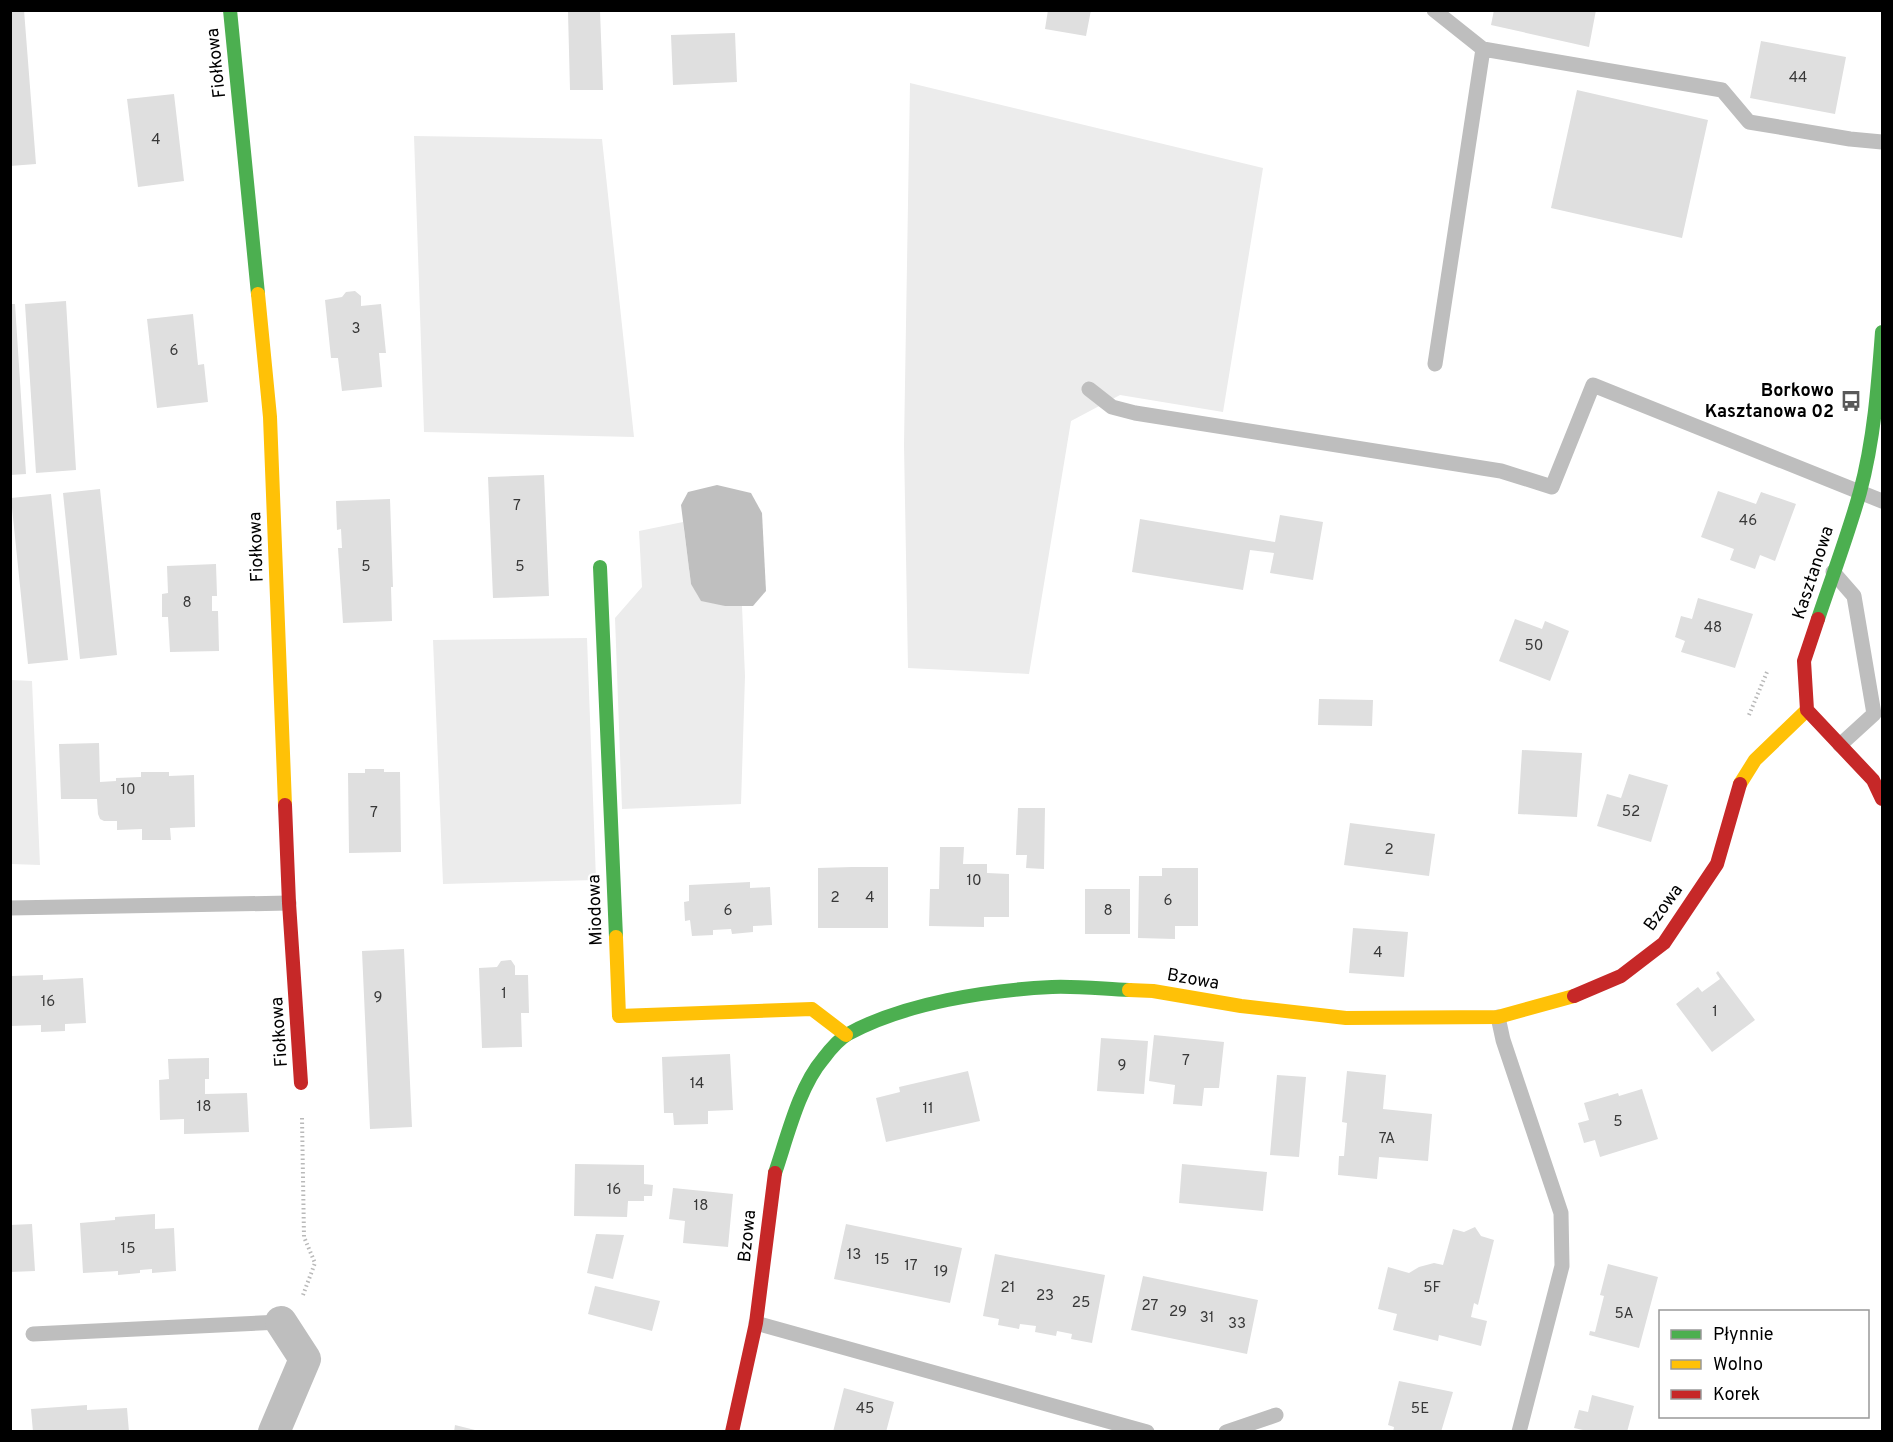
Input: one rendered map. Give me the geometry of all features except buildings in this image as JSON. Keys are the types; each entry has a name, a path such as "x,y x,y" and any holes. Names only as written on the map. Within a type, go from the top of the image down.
{"street":[{"name":"Fiołkowa","path":"230,10 270,417 289,903 302,1083"},
{"name":"Kasztanowa","path":"1807,710 1804,661 1860,493 1867,463 1876,399 1882,332"},
{"name":"Miodowa","path":"600,567 619,1016 812,1009 846,1035"},
{"name":"Bzowa","path":"732,1431 756,1323 773,1178 801,1097 821,1061 846,1035 876,1021 915,1008 982,994 1053,987 1154,991 1241,1006 1346,1018 1498,1017 1579,995 1621,976 1664,943 1717,864 1739,786 1755,760 1807,710"},
{"path":"1807,710 1872,780 1882,799"},
{"path":"274,1431 305,1359 281,1322"}],"lane":[{"path":"1434,10 1483,49 1722,90 1749,122 1882,142"},
{"path":"1435,364 1483,49"},
{"path":"1089,389 1112,407 1135,412 1501,471 1552,487 1593,385 1882,501"},
{"path":"1833,572 1854,596 1874,714 1840,745"},
{"path":"10,908 289,903"},
{"path":"1498,1017 1503,1040 1561,1213 1562,1266 1519,1431"},
{"path":"33,1334 281,1322"},
{"path":"756,1323 1147,1431"},
{"path":"1226,1431 1276,1416"}],"path":[{"path":"281,1322 303,1294 315,1263 304,1237 302,1083"}],"shaded area":[{"path":"910,83 1263,168 1223,412 1120,395 1071,421 1029,674 908,668 904,445"},
{"path":"414,136 602,139 634,437 424,432"},
{"path":"717,485 751,493 762,513 766,591 753,606 725,606 701,601 691,584 681,505 688,492"},
{"path":"683,522 691,584 725,606 742,606 745,676 741,804 622,809 615,618 642,587 639,531"},
{"path":"587,638 596,880 443,884 433,640"},
{"path":"11,680 32,681 40,865 11,864"}],"traffic: fast":[{"path":"230,10 258,294"},
{"path":"1818,619 1865,472 1875,413 1882,332"},
{"path":"600,567 616,937"},
{"path":"775,1173 794,1113 807,1084 828,1052 848,1034 870,1023 921,1006 975,995 1052,987 1129,990"}],"traffic: slow":[{"path":"258,294 270,417 285,805"},
{"path":"1740,784 1755,760 1807,710"},
{"path":"616,937 619,1016 812,1009 846,1035"},
{"path":"1129,990 1153,991 1241,1006 1346,1018 1498,1017 1574,996"}],"traffic: jam":[{"path":"1818,619 1804,661 1807,710 1873,780 1882,799"},
{"path":"1574,996 1621,976 1664,943 1717,864 1740,784"},
{"path":"285,805 301,1083"},
{"path":"732,1432 756,1323 775,1173"}],"place":[{"name":"Borkowo Kasztanowa 02","path":"1851,401"}]}
